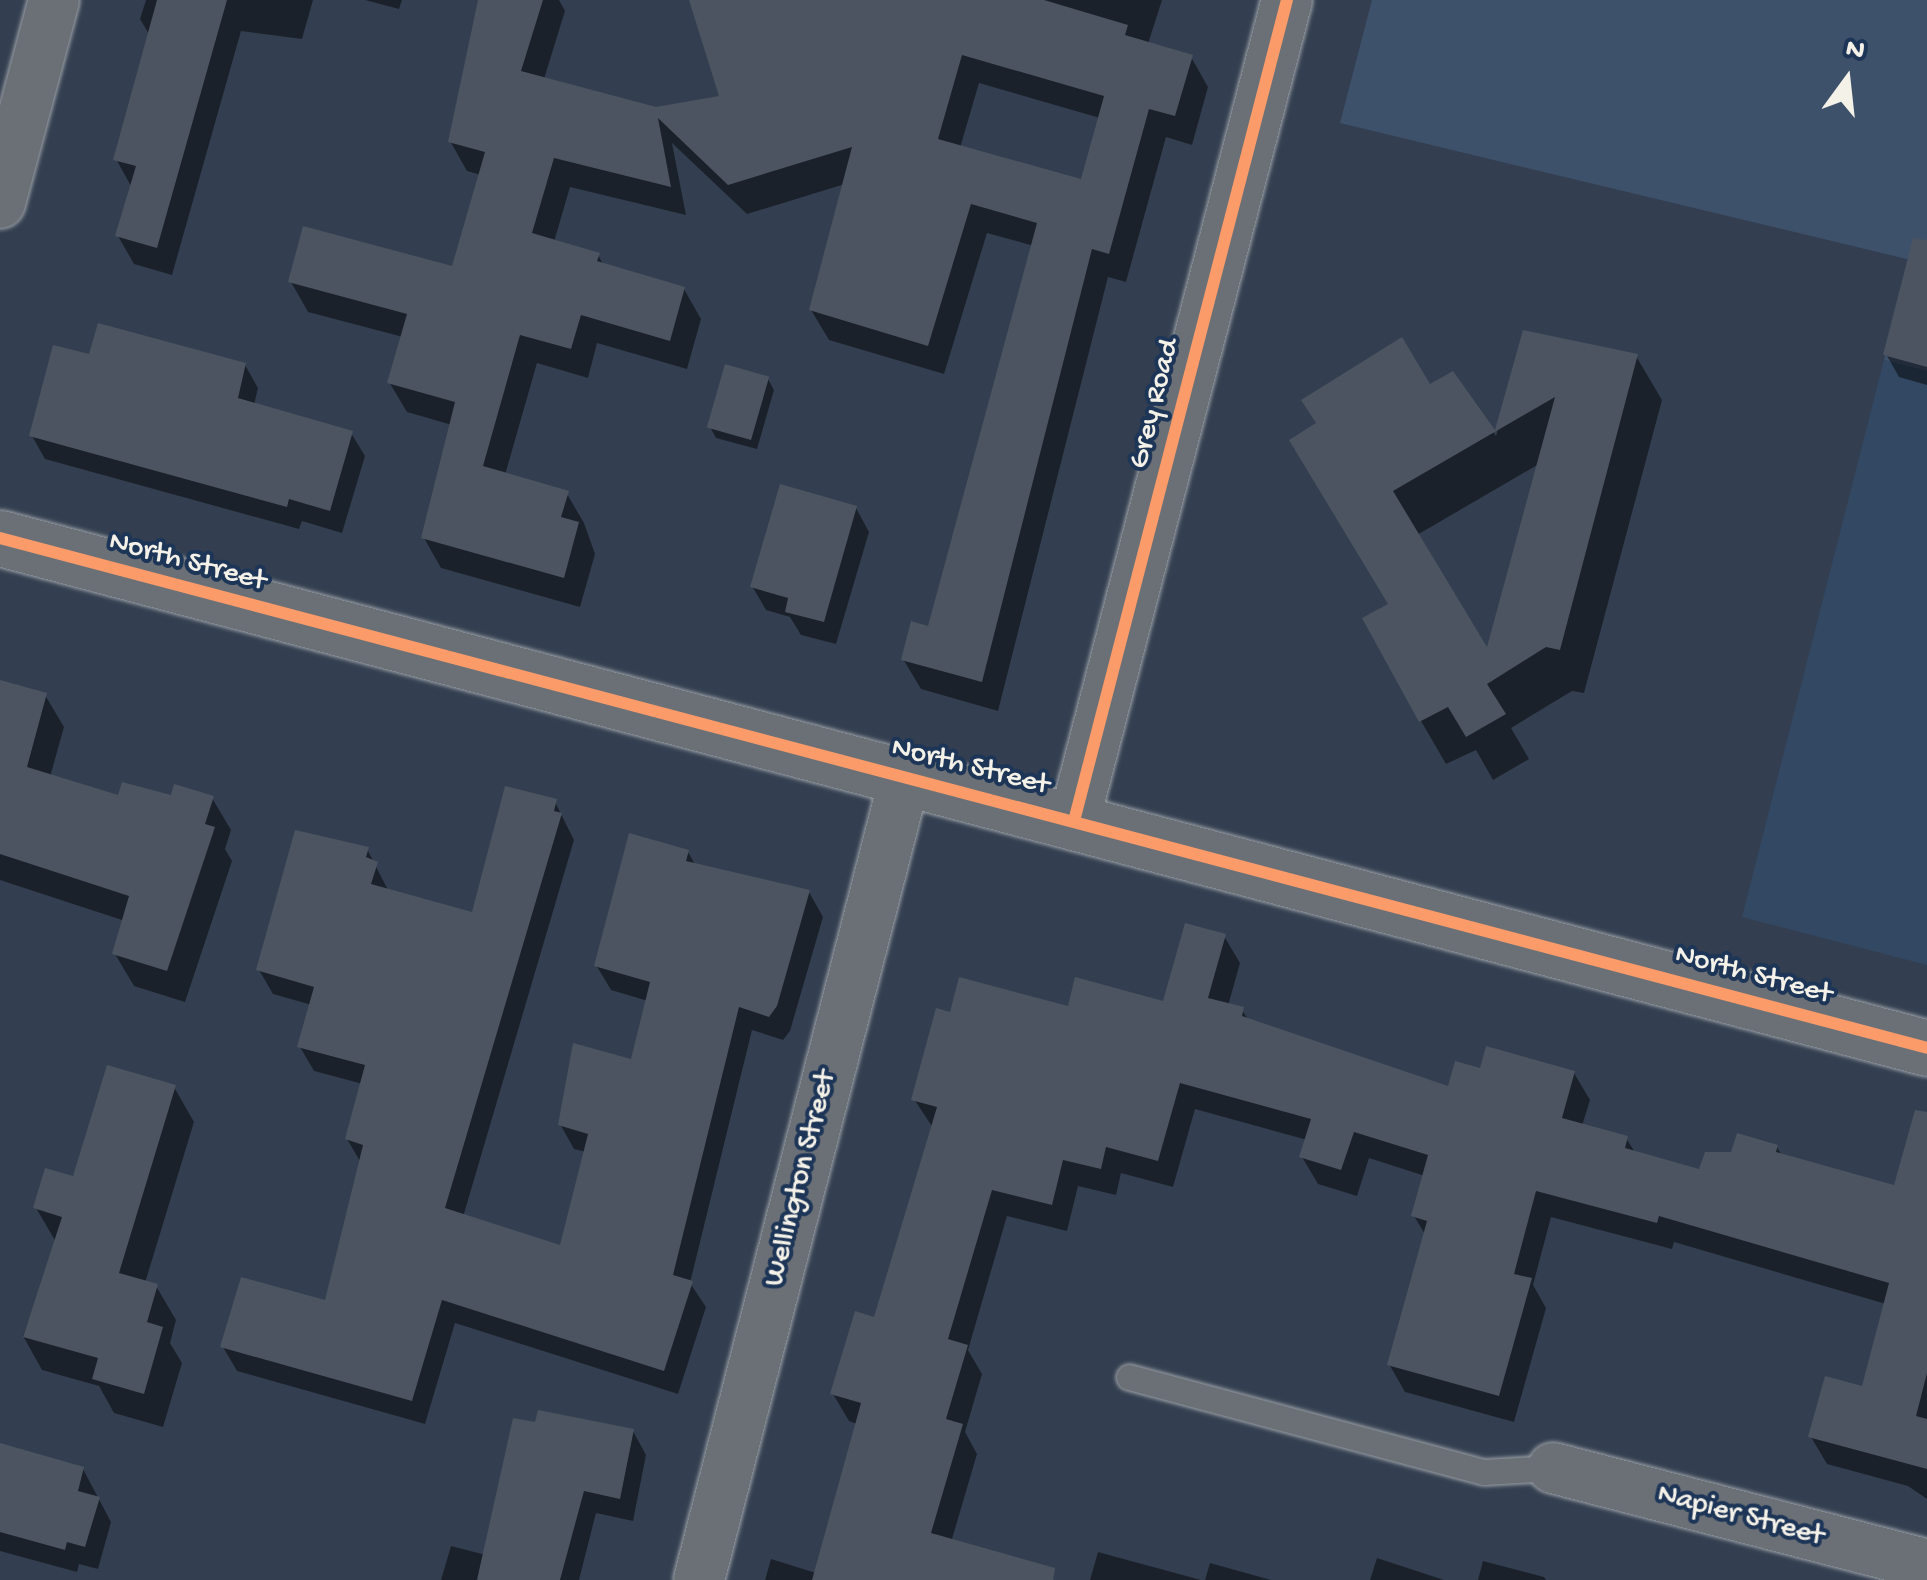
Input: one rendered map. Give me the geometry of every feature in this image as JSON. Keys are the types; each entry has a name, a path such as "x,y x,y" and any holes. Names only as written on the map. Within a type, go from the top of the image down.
{"street":[{"path":"0,203 54,0"},
{"name":"Grey Road","path":"1074,821 1286,0"},
{"name":"North Street","path":"0,538 1927,1048"},
{"name":"Wellington Street","path":"698,1580 905,777"},
{"name":"Napier Street","path":"1553,1468 1927,1565"}],"lane":[{"path":"1128,1378 1484,1472 1553,1468"}],"shaded area":[{"path":"1372,0 1927,0 1927,371 1884,360 1911,260 1340,123"},
{"path":"1884,360 1927,371 1927,965 1742,917"}],"building":[{"path":"157,0 227,0 157,248 115,236 136,166 113,160"},
{"path":"478,0 543,0 521,71 656,107 719,96 689,0 1044,0 1128,25 1125,35 1193,55 1175,116 1149,109 1109,254 1092,249 982,682 901,660 911,621 928,626 1037,223 971,204 928,346 809,310 852,147 728,185 658,118 671,187 554,158 532,233 600,253 597,261 685,287 670,341 581,315 571,349 520,335 483,466 569,491 561,517 579,522 564,578 421,538 455,402 387,383 407,314 288,282 303,226 452,266 485,152 448,142","holes":["962,55 1104,96 1081,179 938,139"]},
{"path":"1913,238 1927,240 1927,367 1883,355"},
{"path":"98,323 246,363 238,398 353,431 330,511 289,499 287,507 29,436 53,345 89,354"},
{"path":"1523,330 1638,354 1560,650 1546,647 1487,684 1506,714 1466,737 1448,707 1419,722 1362,618 1388,604 1289,440 1316,423 1301,400 1402,337 1430,384 1453,371 1495,430","holes":["1555,397 1487,647 1393,491"]},
{"path":"725,364 769,377 751,440 707,427"},
{"path":"780,484 857,506 824,622 785,612 788,598 750,587"},
{"path":"0,680 47,693 27,767 118,795 122,782 171,795 174,784 214,796 205,824 215,827 167,971 112,954 129,896 0,854"},
{"path":"505,786 557,799 554,811 562,813 445,1208 560,1245 588,1134 558,1125 573,1043 631,1059 650,982 594,966 629,833 689,850 686,861 810,890 777,1006 769,1017 739,1007 673,1275 693,1281 664,1371 442,1300 412,1401 220,1347 241,1277 325,1300 363,1145 345,1139 365,1065 297,1047 314,987 256,970 295,830 369,847 366,857 378,862 371,884 472,912"},
{"path":"1185,923 1226,934 1208,998 1244,1007 1242,1016 1448,1086 1455,1061 1480,1068 1486,1046 1575,1071 1562,1118 1628,1136 1625,1148 1699,1169 1705,1152 1731,1152 1737,1133 1778,1145 1776,1152 1894,1185 1915,1110 1927,1112 1927,1373 1916,1416 1927,1419 1927,1469 1808,1437 1825,1376 1862,1386 1889,1283 1659,1216 1657,1223 1536,1191 1514,1274 1532,1278 1499,1396 1387,1365 1427,1221 1411,1216 1428,1155 1354,1132 1341,1170 1299,1157 1311,1119 1180,1083 1158,1161 1106,1147 1101,1169 1063,1160 1052,1205 992,1190 948,1339 968,1345 946,1419 963,1424 931,1533 1055,1568 1053,1580 812,1580 861,1403 830,1394 855,1311 874,1317 937,1107 911,1100 936,1008 950,1012 959,977 1068,1006 1075,977 1163,1001"},
{"path":"107,1065 176,1085 119,1273 158,1284 147,1322 163,1327 144,1394 92,1379 98,1358 23,1337 62,1217 33,1208 45,1168 73,1176"},
{"path":"538,1410 634,1429 620,1499 584,1491 560,1580 477,1580 513,1418 535,1422"},
{"path":"0,1443 84,1467 78,1491 100,1497 85,1547 67,1542 65,1550 0,1532"}],"cycle path":[{"path":"1074,821 1287,0"},
{"path":"0,538 1927,1048"}]}
